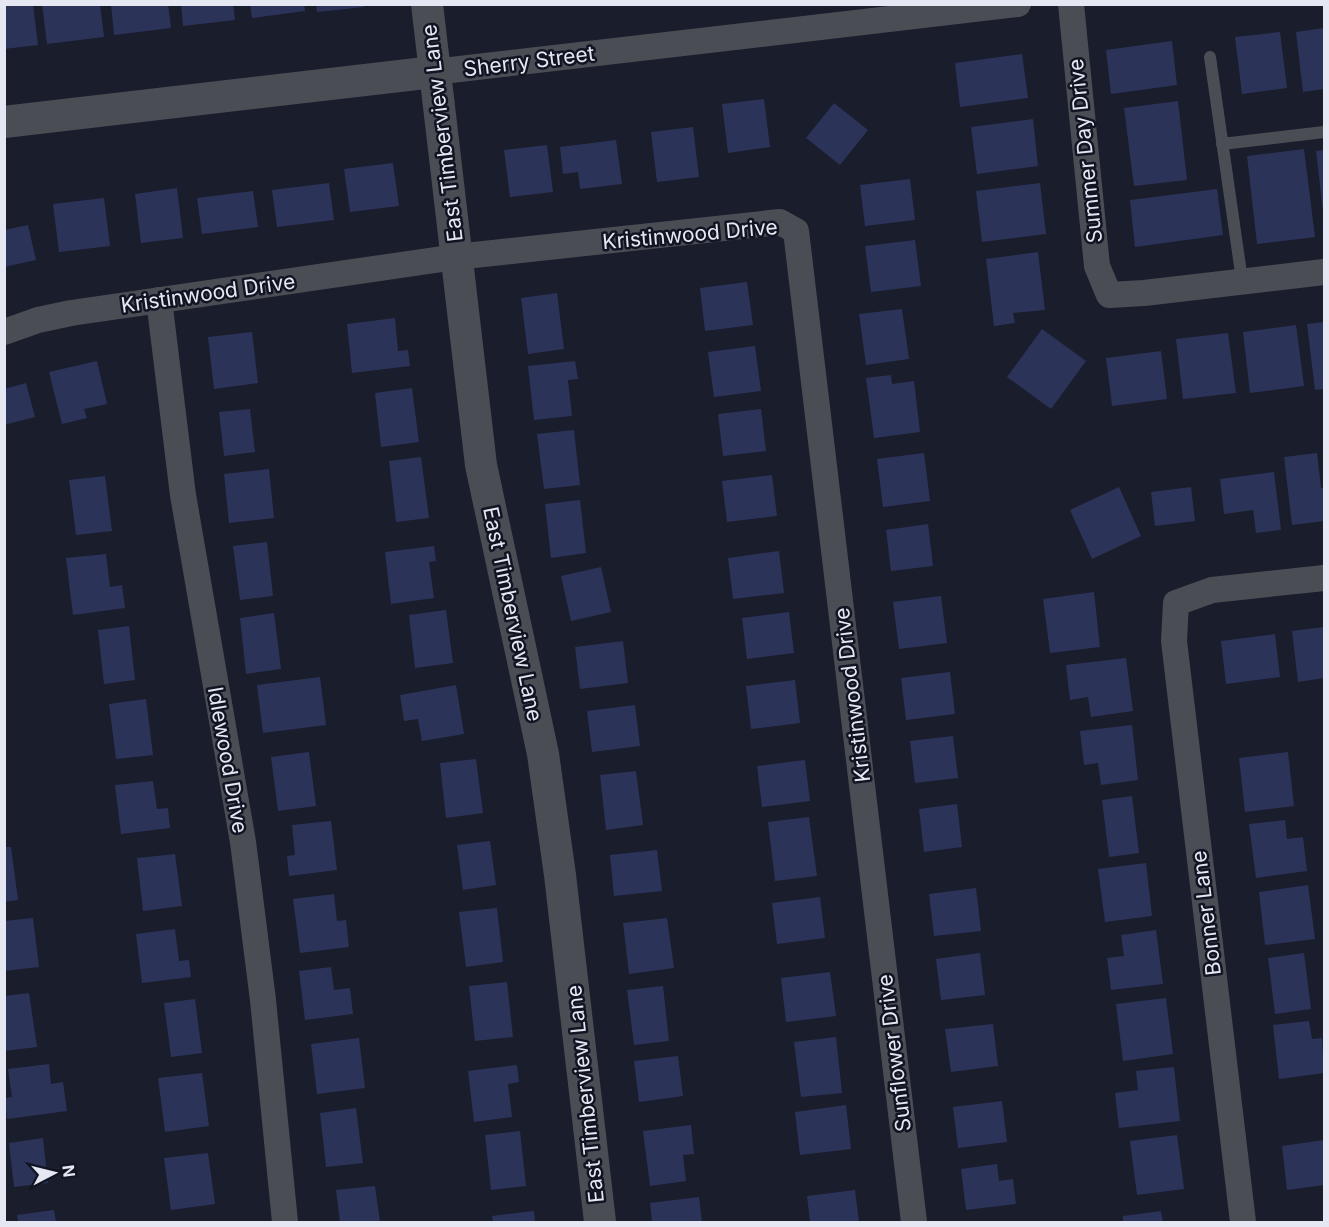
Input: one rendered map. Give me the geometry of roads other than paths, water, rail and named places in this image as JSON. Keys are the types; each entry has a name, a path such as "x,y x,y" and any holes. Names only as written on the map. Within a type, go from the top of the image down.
{"street":[{"name":"East Timberview Lane","path":"427,4 481,465 545,765 600,1222"},
{"name":"Sherry Street","path":"4,122 1018,4"},
{"name":"Summer Day Drive","path":"1071,4 1097,266 1108,295 1144,293 1242,280"},
{"name":"Kristinwood Drive","path":"4,332 38,320 456,257 780,222 796,231 874,883"},
{"path":"1242,280 1324,272"},
{"name":"Idlewood Drive","path":"159,300 183,495 243,842 263,1000 285,1222"},
{"name":"Bonner Lane","path":"1243,1222 1174,641 1176,603 1212,590 1324,578"},
{"name":"Sunflower Drive","path":"874,883 914,1222"}],"lane":[{"path":"1210,57 1242,280"},
{"path":"1222,144 1324,132"}]}
